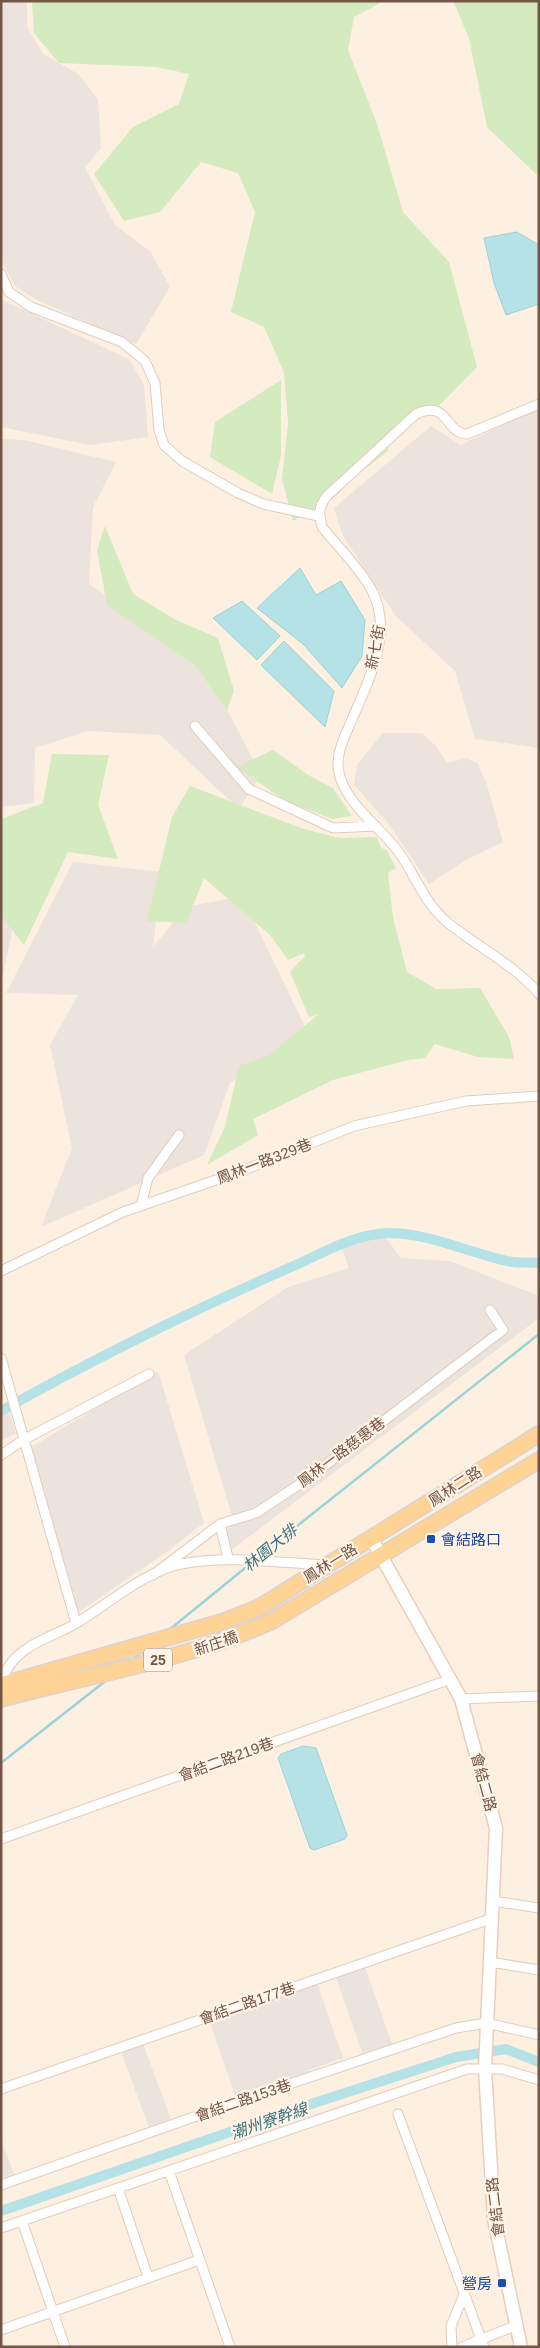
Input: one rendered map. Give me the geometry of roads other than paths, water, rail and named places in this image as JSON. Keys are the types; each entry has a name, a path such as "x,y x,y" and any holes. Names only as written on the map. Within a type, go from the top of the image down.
{"main road":[{"name":"鳳林二路","path":"371,1538 539,1434"},
{"name":"鳳林二路","path":"381,1557 539,1460"},
{"name":"鳳林一路","path":"290,1588 371,1538"},
{"name":"鳳林一路","path":"304,1602 381,1557"},
{"name":"新庄橋","path":"3,1691 222,1622 260,1607 290,1588"},
{"name":"新庄橋","path":"3,1691 192,1652 231,1639 272,1621 304,1602"}],"street":[{"path":"1,274 9,292 31,307 122,342 144,361 155,383 159,430 164,445 182,461 238,493 263,504 319,516 320,504 326,496 416,414 431,410 442,413 457,431 467,434 539,404"},
{"name":"新七街","path":"319,516 322,527 371,588 381,615 380,639 374,666 338,755 339,773 348,794 398,851 426,898 445,921 497,959 539,994"},
{"path":"195,726 249,789 333,828 376,826"},
{"name":"鳳林一路329巷","path":"1,1271 123,1212 242,1171 354,1126 466,1101 539,1096"},
{"path":"141,1206 148,1178 179,1135"},
{"name":"鳳林一路慈惠巷","path":"153,1575 220,1524 256,1513 306,1480 503,1330 490,1310"},
{"path":"1,1358 76,1623"},
{"path":"1,1455 25,1439 149,1374"},
{"path":"220,1524 228,1558"},
{"name":"會結二路","path":"371,1538 451,1679 460,1699 496,1828 485,2067 494,2219 522,2347"},
{"path":"3,1691 3,1676 11,1663 27,1648 76,1623 153,1575 179,1564 228,1558 327,1565"},
{"name":"會結二路219巷","path":"1,1839 451,1679"},
{"path":"460,1699 539,1696"},
{"path":"493,1901 539,1908"},
{"name":"會結二路177巷","path":"1,2089 493,1918"},
{"path":"490,1962 539,1970"},
{"path":"486,2026 539,2035"},
{"name":"會結二路153巷","path":"1,2185 242,2100 456,2028 486,2026"},
{"path":"1,2228 467,2068 485,2067 502,2069 539,2080"},
{"path":"398,2114 483,2342"},
{"path":"169,2170 230,2347"},
{"path":"118,2188 148,2277"},
{"path":"22,2221 65,2347"},
{"path":"1,2330 199,2260"},
{"path":"452,2347 451,2326 465,2292"},
{"path":"462,2347 483,2342 517,2325"}],"water":[{"path":"517,232 539,245 539,304 506,315 494,283 484,238"},
{"path":"300,568 316,595 341,581 365,620 362,656 342,688 303,644 257,608"},
{"path":"242,601 280,636 257,660 213,618"},
{"path":"284,641 334,691 325,727 261,665"},
{"path":"303,1746 316,1748 347,1835 345,1839 314,1850 310,1848 278,1758 281,1754"}],"waterway":[{"path":"1,1411 72,1372 180,1318 324,1251 362,1237 388,1233 420,1236 512,1262 539,1263"},
{"name":"林園大排","path":"258,1557 539,1334"},
{"name":"林園大排","path":"169,1630 250,1564"},
{"name":"林園大排","path":"132,1660 141,1652"},
{"name":"林園大排","path":"1,1763 108,1679"},
{"name":"潮州寮幹線","path":"1,2211 308,2105 456,2057 506,2049 539,2062"}],"place":[{"name":"會結路口","path":"431,1539"},
{"name":"營房","path":"502,2283"}]}
